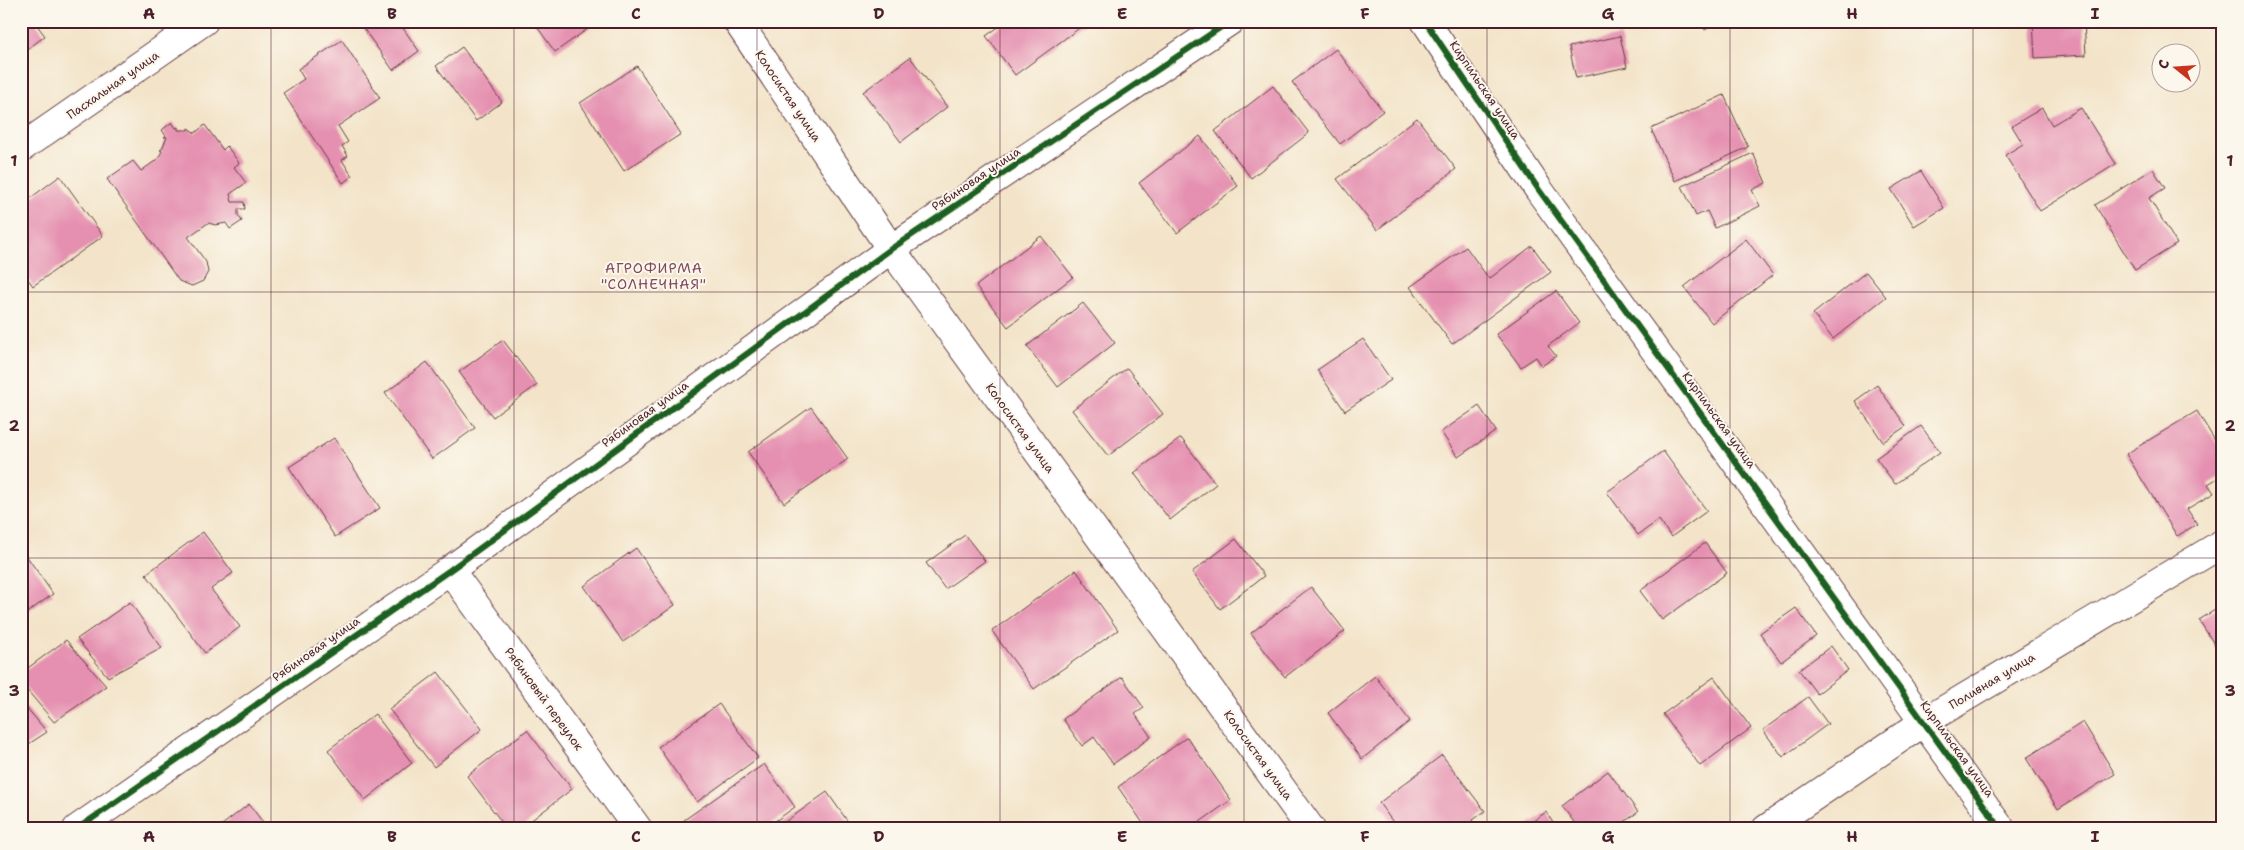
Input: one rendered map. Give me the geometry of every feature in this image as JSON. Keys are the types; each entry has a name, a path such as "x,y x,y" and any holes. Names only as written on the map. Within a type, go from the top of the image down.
{"street":[{"name":"Пасхальная улица","path":"21,148 204,21"},
{"name":"Колосистая улица","path":"737,21 890,249 1311,829"},
{"name":"Рябиновая улица","path":"77,829 450,570 890,249 1230,21"},
{"name":"Кирпильская улица","path":"1425,21 1539,190 2001,829"},
{"name":"Поливная улица","path":"1766,829 1924,722 2223,543"},
{"name":"Рябиновый переулок","path":"450,570 638,829"}],"building":[{"path":"21,21 34,21 45,36 21,54"},
{"path":"358,21 398,21 419,51 393,70"},
{"path":"533,21 599,21 555,52"},
{"path":"1007,21 1089,21 1015,75 986,36"},
{"path":"1540,21 1557,21 1557,22 1541,25"},
{"path":"1700,21 1719,21 1705,30"},
{"path":"2033,21 2084,21 2086,55 2035,58"},
{"path":"1620,36 1627,67 1576,78 1569,47"},
{"path":"342,40 380,98 338,126 348,142 342,146 348,156 342,160 352,176 343,183 283,93 304,79 298,69"},
{"path":"462,47 502,102 476,121 436,66"},
{"path":"1336,49 1383,111 1340,144 1292,82"},
{"path":"910,57 947,107 901,142 863,92"},
{"path":"637,66 681,134 624,171 580,103"},
{"path":"1273,86 1309,133 1251,178 1215,131"},
{"path":"1724,95 1748,147 1675,181 1651,129"},
{"path":"2042,108 2052,125 2081,108 2116,164 2040,211 2005,155 2023,144 2012,126"},
{"path":"1417,118 1456,169 1377,230 1337,179"},
{"path":"172,122 176,128 178,127 178,130 188,130 188,128 195,133 205,125 223,150 227,146 239,163 234,167 246,183 230,194 232,202 244,202 245,209 238,209 238,215 242,221 230,229 226,223 216,225 208,223 188,237 206,262 208,272 203,281 192,286 179,281 107,179 133,161 141,171 158,159 162,151 160,150 167,137 164,137 166,136 162,130"},
{"path":"1200,136 1238,186 1177,233 1139,183"},
{"path":"1753,153 1766,183 1752,190 1760,206 1715,228 1707,211 1696,216 1682,186"},
{"path":"2153,169 2165,188 2149,198 2177,244 2135,270 2095,205"},
{"path":"1921,171 1944,208 1914,226 1891,189"},
{"path":"60,176 103,236 33,286 21,270 21,205"},
{"path":"1041,236 1073,277 1008,327 976,286"},
{"path":"1746,239 1773,275 1712,323 1684,287"},
{"path":"1532,246 1551,272 1452,344 1410,287 1466,247 1489,279"},
{"path":"1866,272 1886,297 1833,339 1813,314"},
{"path":"1556,291 1579,323 1548,346 1556,356 1542,366 1536,357 1521,367 1496,334"},
{"path":"1083,303 1115,343 1058,387 1027,346"},
{"path":"1363,339 1391,380 1345,411 1317,370"},
{"path":"503,340 537,385 493,417 459,372"},
{"path":"427,362 475,428 432,459 385,393"},
{"path":"1127,368 1163,414 1108,456 1072,410"},
{"path":"1877,385 1906,426 1883,442 1855,401"},
{"path":"1479,406 1496,431 1458,457 1441,432"},
{"path":"811,407 848,459 784,503 748,452"},
{"path":"2197,411 2223,454 2223,475 2208,484 2214,493 2187,509 2197,524 2177,536 2126,454"},
{"path":"2223,412 2223,427 2216,416"},
{"path":"1921,426 1940,452 1895,484 1876,458"},
{"path":"334,438 380,508 335,537 289,467"},
{"path":"1181,438 1216,484 1170,520 1134,473"},
{"path":"1663,451 1707,511 1671,537 1659,520 1638,535 1607,492"},
{"path":"203,532 233,573 211,589 240,627 205,653 146,574"},
{"path":"965,535 985,561 945,589 926,563"},
{"path":"1236,539 1264,576 1220,609 1192,572"},
{"path":"1705,543 1727,573 1662,620 1640,591"},
{"path":"21,548 53,594 21,617"},
{"path":"636,548 675,605 623,642 584,586"},
{"path":"1076,570 1118,630 1034,689 992,631"},
{"path":"1311,587 1345,631 1285,677 1251,633"},
{"path":"130,602 162,648 108,677 77,639"},
{"path":"2223,605 2223,658 2199,620"},
{"path":"1796,608 1816,636 1781,662 1760,633"},
{"path":"66,640 106,686 54,722 21,683 21,673"},
{"path":"1831,646 1848,670 1817,694 1799,670"},
{"path":"438,672 482,729 434,767 389,709"},
{"path":"1375,676 1410,721 1362,759 1328,713"},
{"path":"1122,677 1144,708 1135,714 1151,737 1113,764 1094,737 1082,746 1063,719"},
{"path":"1714,677 1751,728 1700,766 1663,714"},
{"path":"1808,697 1828,724 1783,757 1763,730"},
{"path":"21,701 47,732 21,749"},
{"path":"719,704 758,758 697,802 658,747"},
{"path":"375,714 412,763 365,800 328,750"},
{"path":"2083,722 2115,774 2058,809 2026,758"},
{"path":"527,730 572,789 520,829 507,829 467,776"},
{"path":"1187,737 1231,800 1190,829 1147,829 1118,787"},
{"path":"1442,755 1485,811 1461,829 1398,829 1379,803"},
{"path":"764,764 795,807 764,829 690,829 684,820"},
{"path":"1608,771 1638,812 1615,829 1579,829 1562,806"},
{"path":"827,792 853,829 775,829"},
{"path":"249,804 268,829 217,829"},
{"path":"1546,812 1557,829 1522,829"}],"cycle path":[{"path":"77,829 450,570 891,249 1230,21"},
{"path":"1425,21 1539,190 2001,829"}],"district":[{"name":"АГРОФИРМА \"СОЛНЕЧНАЯ\"","path":"654,276"}]}
